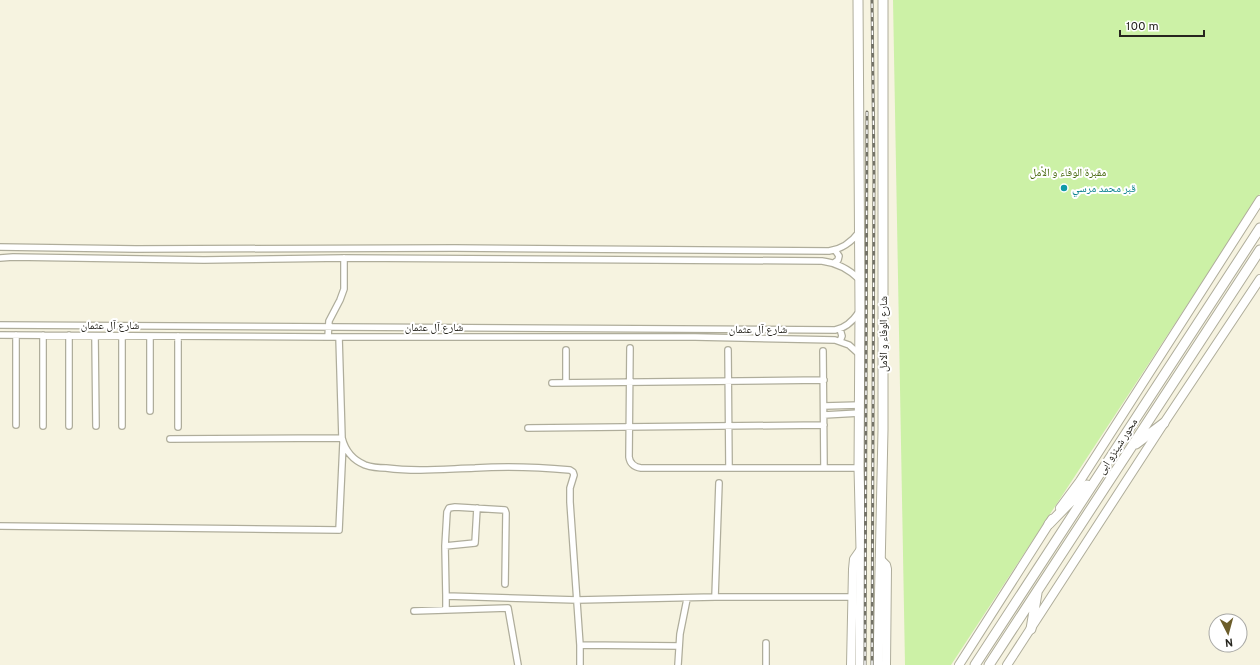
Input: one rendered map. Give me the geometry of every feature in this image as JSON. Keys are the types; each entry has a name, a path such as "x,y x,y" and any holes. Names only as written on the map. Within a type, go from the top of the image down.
{"main road":[{"name":"شارع الوفاء و الامل","path":"858,0 860,280 859,468 861,549"},
{"name":"شارع الوفاء و الامل","path":"880,559 883,422 883,0"},
{"name":"محور شينزو ابى","path":"975,665 1260,228"},
{"name":"محور شينزو ابى","path":"988,665 1260,250"},
{"path":"1130,449 1164,423"},
{"path":"1049,524 1102,470"},
{"path":"860,665 861,549"},
{"path":"878,665 880,559"},
{"path":"1032,629 1037,590"}],"street":[{"path":"959,665 1049,524 1080,481 1260,200"},
{"path":"0,246 136,249 455,248 814,251 835,250 851,242 859,232"},
{"path":"454,259 455,248"},
{"path":"834,263 838,260 839,256 835,250"},
{"path":"0,258 204,260 344,258 822,261 834,263 850,271 860,280"},
{"path":"328,337 328,327 331,316 344,289 344,258"},
{"path":"1007,665 1032,629 1164,423 1260,279"},
{"path":"840,341 842,336 840,329 851,322 860,310"},
{"path":"2,325 0,331 2,335"},
{"name":"شارع آل عثمان","path":"2,325 840,329"},
{"name":"شارع آل عثمان","path":"2,335 695,337 840,341 849,344 860,354"},
{"path":"16,335 16,425"},
{"path":"43,335 43,426"},
{"path":"69,335 69,426"},
{"path":"95,336 96,426"},
{"path":"122,336 122,426"},
{"path":"150,336 150,412"},
{"path":"178,336 178,426"},
{"path":"0,526 339,530 343,439 339,337"},
{"path":"630,348 629,457 631,464 637,468 859,468"},
{"path":"566,350 566,382"},
{"path":"728,350 729,468"},
{"path":"823,351 824,468"},
{"path":"552,383 824,380"},
{"path":"824,406 839,406 860,409"},
{"path":"839,406 839,414"},
{"path":"824,415 839,414 860,409"},
{"path":"528,428 824,425"},
{"path":"170,439 343,439"},
{"path":"343,439 351,456 362,463 374,467 406,470 503,467 553,468 571,470 574,475 570,488 570,502 580,645 580,665"},
{"path":"715,597 719,483"},
{"path":"446,610 445,546 447,512 449,508 455,507 505,510 505,584"},
{"path":"445,546 475,543 476,508"},
{"name":"شارع الوفاء و الامل","path":"851,665 854,559 861,549"},
{"name":"شارع الوفاء و الامل","path":"880,559 886,565 887,573 886,665"},
{"path":"446,596 577,600 715,597 852,597"},
{"path":"678,665 678,646 681,623 687,598"},
{"path":"414,611 508,608 518,665"},
{"path":"766,643 766,665"},
{"path":"580,645 678,646"}],"green space":[{"name":"مقبرة الوفاء و الأمل","path":"893,0 1260,0 1260,194 951,665 905,665"}],"railway":[{"path":"872,0 874,175 872,665"},
{"path":"865,665 867,112"}],"place":[{"name":"قبر محمد مرسي","path":"1064,188"}]}
